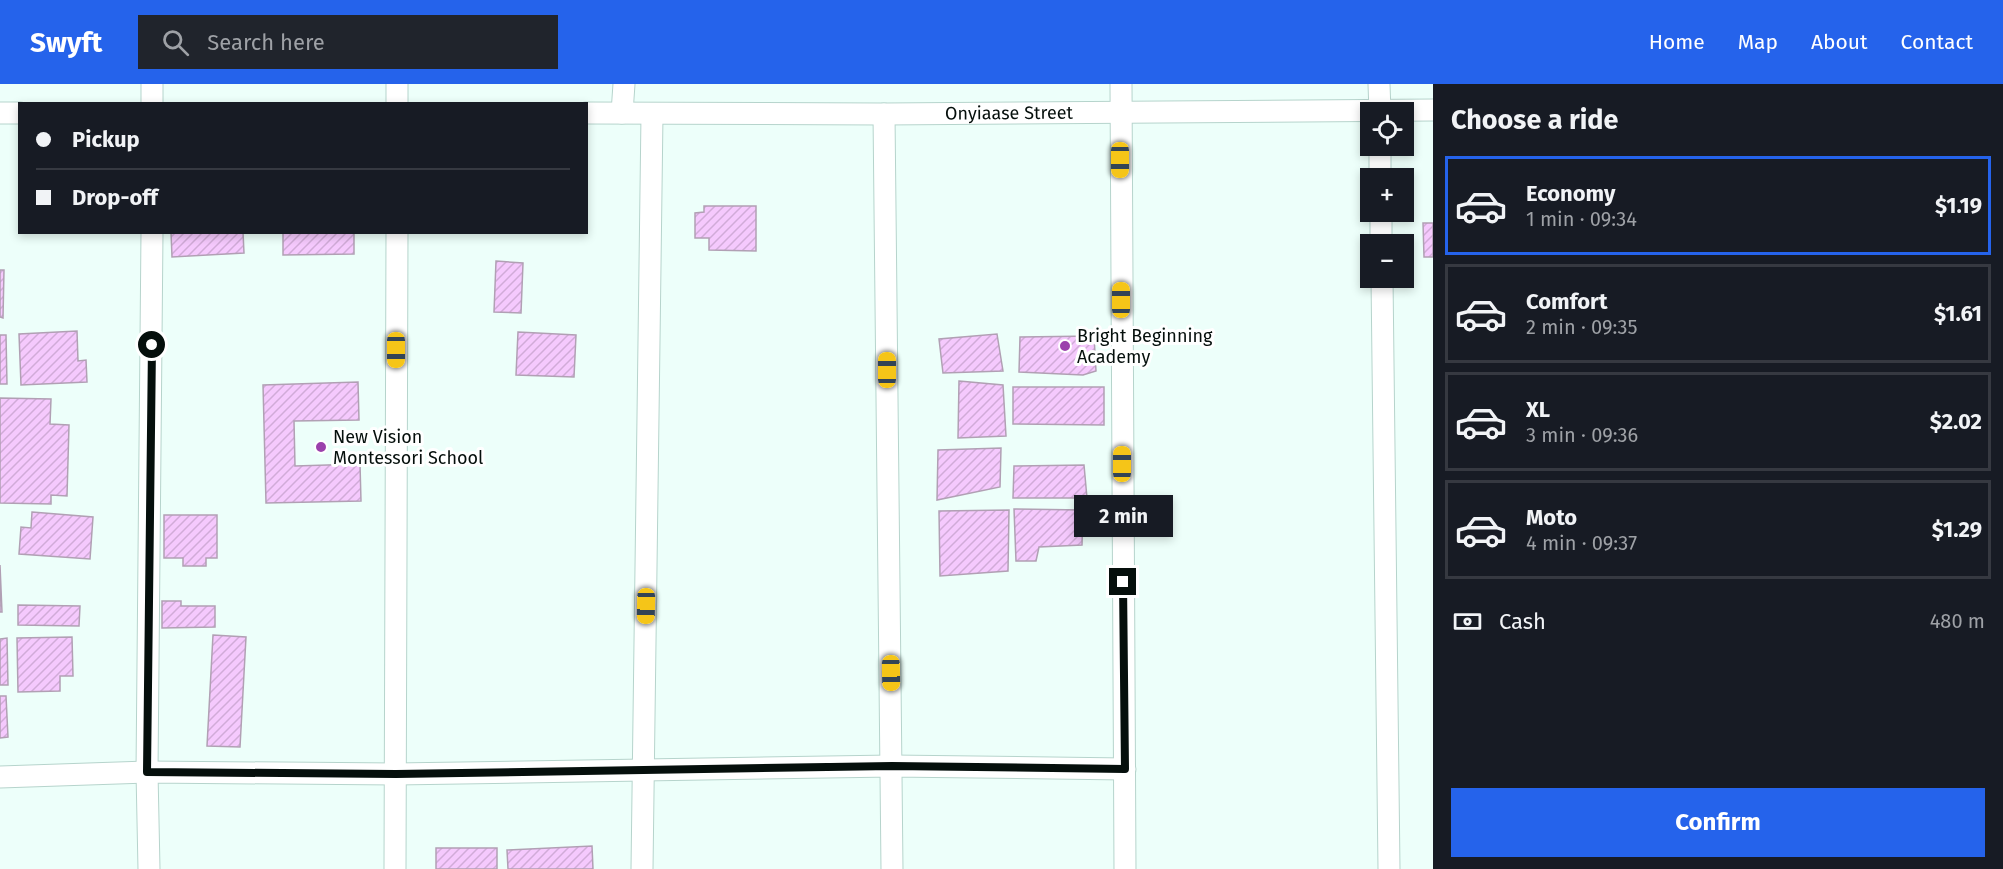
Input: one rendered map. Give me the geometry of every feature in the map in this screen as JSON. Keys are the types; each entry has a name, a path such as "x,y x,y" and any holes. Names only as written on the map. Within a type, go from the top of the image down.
{"street":[{"path":"152,84 152,102"},
{"path":"397,84 397,102"},
{"path":"622,113 624,84"},
{"path":"1121,84 1125,869"},
{"path":"1379,84 1380,102"},
{"name":"Onyiaase Street","path":"1414,110 1433,110"},
{"name":"Onyiaase Street","path":"588,113 652,115 1360,111"},
{"path":"0,112 18,113"},
{"path":"884,114 892,869"},
{"path":"642,869 652,115"},
{"path":"149,869 147,772 152,234"},
{"path":"395,869 397,234"},
{"path":"1382,288 1389,869"},
{"path":"0,777 147,772 396,774 892,766 1125,769"}],"building":[{"path":"704,206 756,206 756,251 709,250 709,238 695,238 695,213 704,212"},
{"path":"1423,223 1433,223 1433,257 1424,257"},
{"path":"171,234 243,234 244,253 172,257"},
{"path":"283,234 354,234 354,254 283,255"},
{"path":"496,261 523,263 521,313 494,312"},
{"path":"0,270 4,270 3,318 0,317"},
{"path":"77,331 78,361 86,360 87,382 21,385 19,334"},
{"path":"518,332 576,335 574,377 516,375"},
{"path":"997,334 1003,371 943,373 939,339"},
{"path":"0,335 6,335 7,384 0,384"},
{"path":"1094,336 1096,371 1083,375 1019,372 1020,337"},
{"path":"959,381 1003,385 1006,436 958,438"},
{"path":"358,382 359,420 294,421 295,466 360,464 361,501 266,503 263,385"},
{"path":"1013,387 1104,387 1104,425 1013,424"},
{"path":"0,398 51,399 50,424 69,425 67,496 51,495 51,504 0,503"},
{"path":"1001,448 1000,487 937,500 938,450"},
{"path":"1084,465 1087,498 1013,498 1014,466"},
{"path":"1014,509 1083,510 1082,545 1039,547 1036,561 1016,561"},
{"path":"1009,510 1008,571 940,576 939,511"},
{"path":"32,512 93,517 90,559 19,554 21,527 31,528"},
{"path":"164,515 217,515 217,558 206,558 206,566 183,566 183,558 164,558"},
{"path":"0,565 2,612 0,612"},
{"path":"162,601 181,601 181,606 215,606 215,627 162,628"},
{"path":"18,605 80,606 79,626 18,625"},
{"path":"213,635 246,637 240,747 207,746"},
{"path":"72,637 73,676 60,676 60,691 18,692 17,638"},
{"path":"7,638 8,685 0,685 0,639"},
{"path":"0,696 6,696 8,737 0,738"},
{"path":"592,846 593,869 508,869 507,850"},
{"path":"436,848 497,848 497,869 436,869"}],"place":[{"name":"Bright Beginning Academy","path":"1065,346"},
{"name":"New Vision Montessori School","path":"321,447"}],"route":[{"path":"152,345 147,772 396,774 892,766 1125,769 1123,582"}]}
